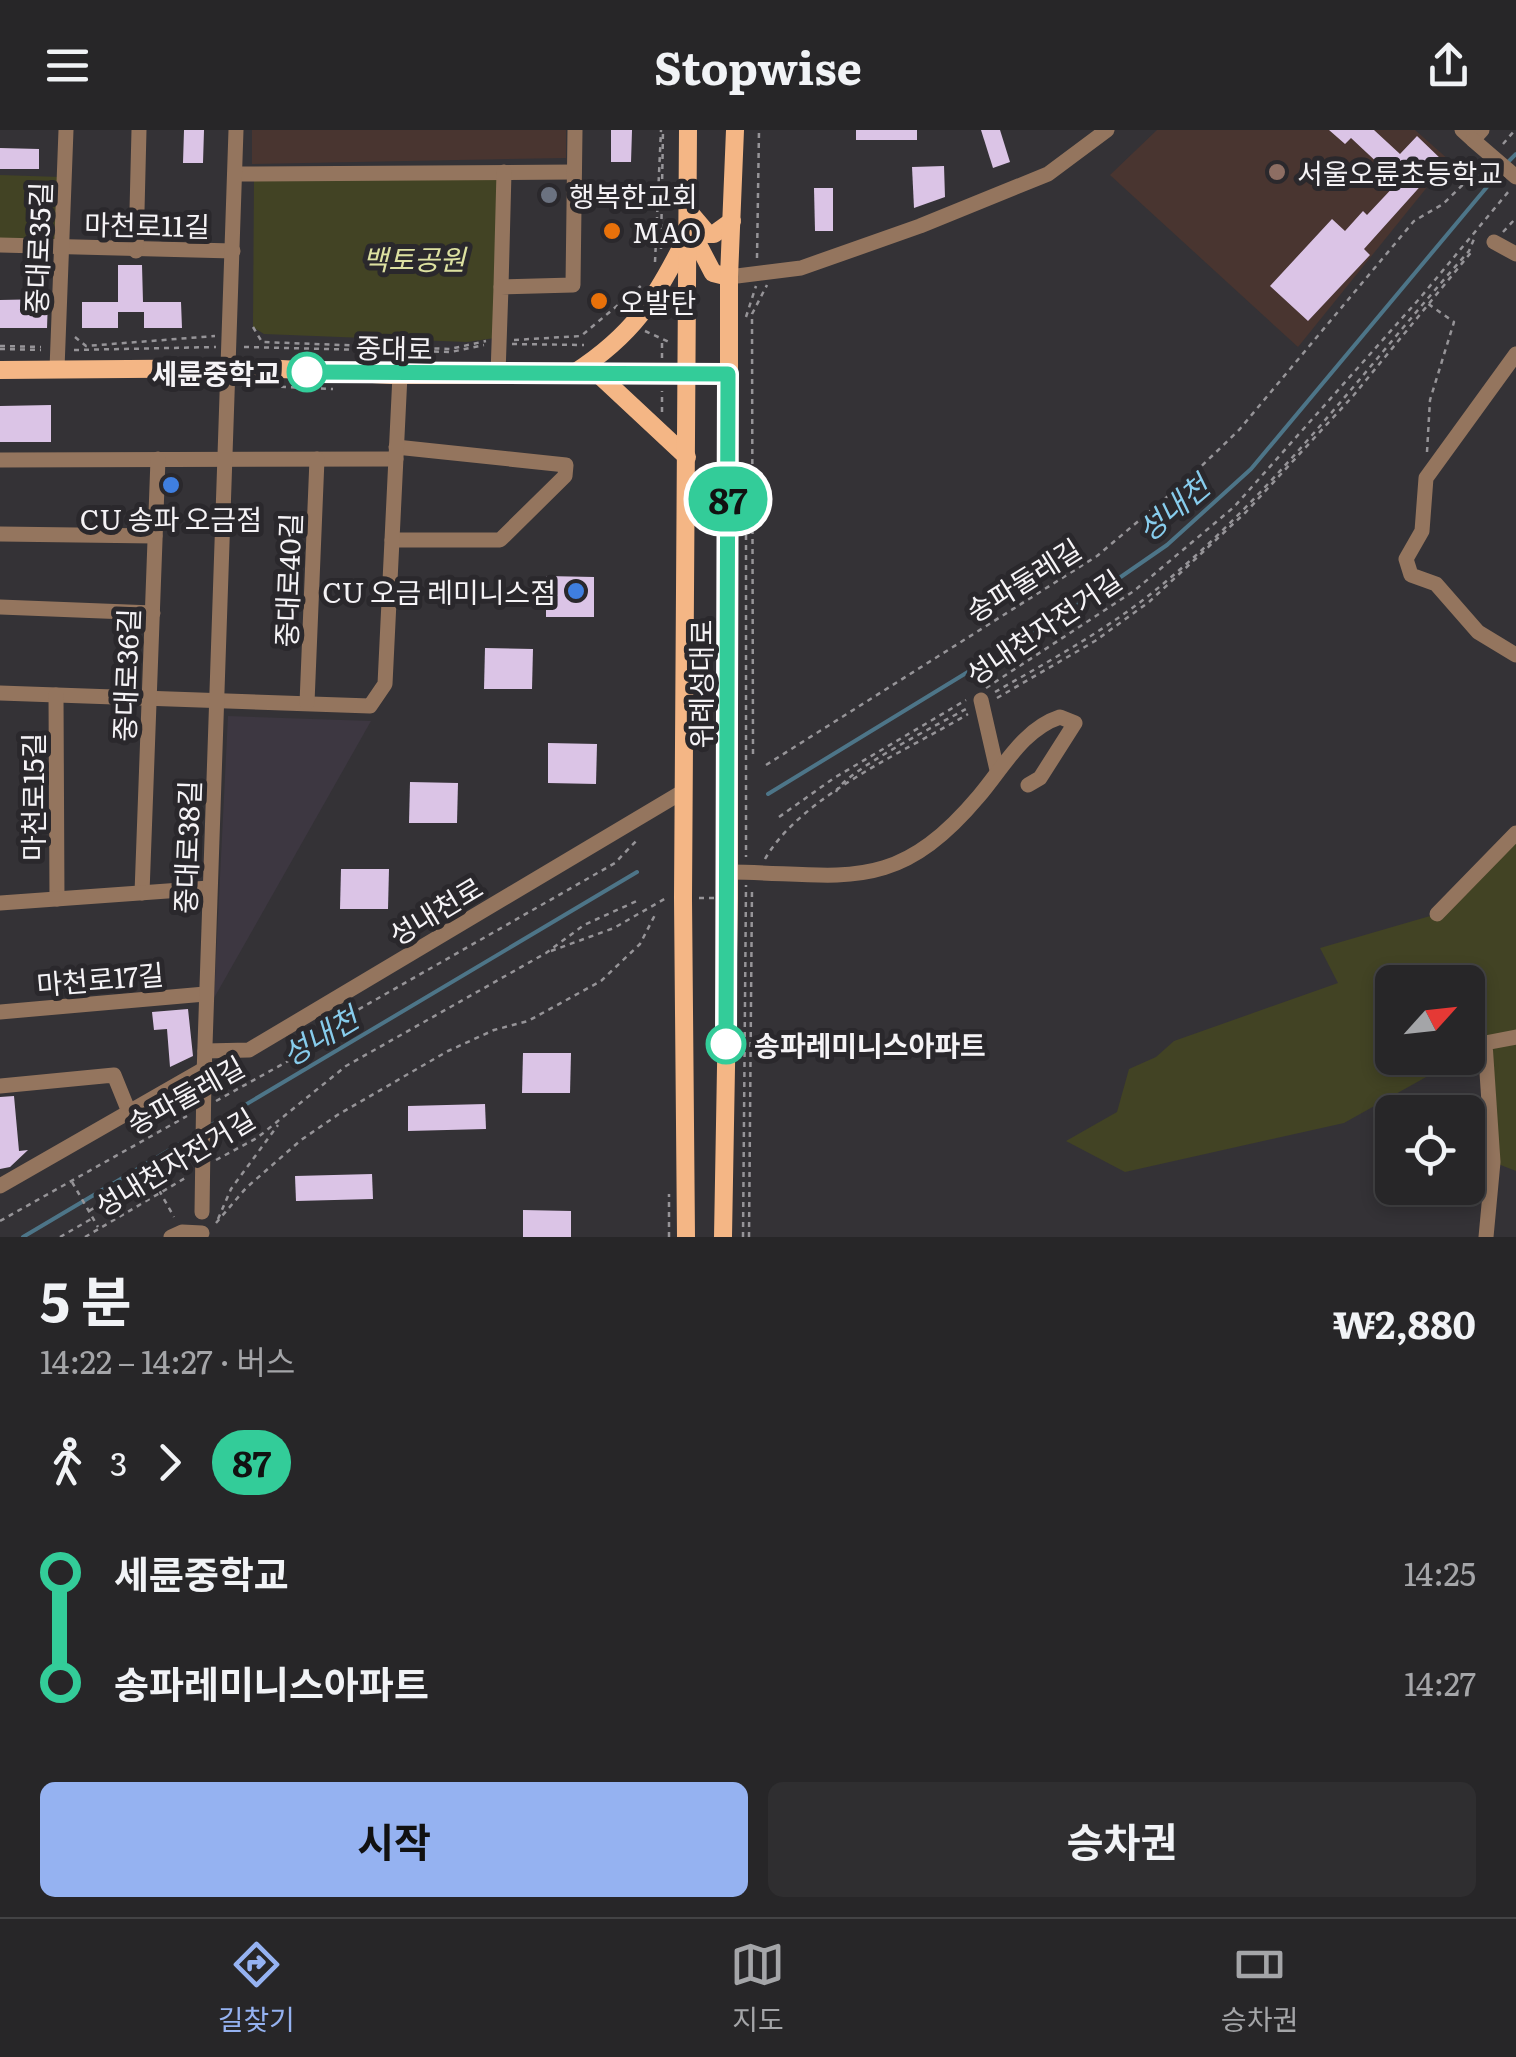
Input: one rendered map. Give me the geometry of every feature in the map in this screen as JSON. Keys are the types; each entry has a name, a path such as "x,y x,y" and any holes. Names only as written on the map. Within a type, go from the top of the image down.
{"main road":[{"name":"위례성대로","path":"686,1237 688,130"},
{"name":"위례성대로","path":"723,1237 738,898 746,870 739,373 729,277 735,130"},
{"path":"688,223 714,234 732,222"},
{"path":"688,223 713,273 729,277"},
{"path":"573,373 605,353 658,296 688,223"},
{"name":"중대로","path":"0,370 55,355 400,375 739,373"},
{"path":"597,373 687,457"}],"street":[{"name":"중대로35길","path":"55,355 66,130"},
{"path":"136,251 139,130"},
{"name":"중대로38길","path":"202,1235 205,994 236,130"},
{"path":"501,287 573,285 575,130"},
{"path":"729,277 801,268 886,238 1048,174 1107,130"},
{"path":"1472,133 1516,180"},
{"path":"498,374 504,172"},
{"path":"235,174 574,172"},
{"path":"1494,242 1516,254"},
{"name":"마천로11길","path":"0,245 233,251"},
{"path":"1516,354 1426,478 1422,531 1406,559 1411,575 1436,584 1478,632 1516,655"},
{"path":"0,693 370,706 385,684 400,375"},
{"path":"0,460 317,458 396,453 566,465 565,476 500,540 392,540"},
{"name":"중대로40길","path":"308,704 317,458"},
{"name":"중대로36길","path":"142,893 158,459"},
{"path":"0,534 155,536"},
{"path":"0,606 152,613"},
{"name":"마천로15길","path":"56,694 57,899"},
{"path":"981,703 997,770"},
{"path":"746,870 862,876 907,860 979,796 997,770 1042,722 1060,717 1074,724 1040,778 1028,786"},
{"name":"성내천로","path":"205,1050 250,1050 684,791"},
{"path":"1437,914 1516,833"},
{"name":"마천로15길","path":"0,903 209,888"},
{"name":"마천로17길","path":"0,1012 205,994"},
{"path":"1486,1237 1494,1162 1485,1043 1516,1038"},
{"path":"0,1186 204,1072"},
{"path":"0,1086 114,1075 129,1112"},
{"path":"176,1234 202,1235"}],"path":[{"path":"661,260 662,130"},
{"path":"253,326 262,342 450,349 466,343 572,340 581,336 654,276 662,130"},
{"path":"753,754 752,314 768,286 758,250 759,130"},
{"name":"송파둘레길","path":"766,764 1097,556 1138,523 1239,430 1414,221 1443,204 1476,173"},
{"path":"981,703 1142,600 1236,517 1349,394 1469,252 1477,232 1516,180"},
{"path":"1494,242 1516,218"},
{"name":"성내천자전거길","path":"779,817 834,778 979,693 1134,590 1234,507 1477,232"},
{"path":"758,250 768,256 762,273"},
{"path":"746,1237 738,898 746,870 779,834 836,792 839,784 1095,641 1149,602 1260,498 1353,396 1426,302 1473,250"},
{"name":"위례성대로","path":"746,870 739,373 746,316 762,273"},
{"path":"1426,302 1454,322 1430,400 1426,478"},
{"path":"75,337 86,346 158,342 214,338 222,327"},
{"path":"0,348 55,355 230,346 452,352 499,342 586,345"},
{"path":"662,343 689,342"},
{"path":"0,348 55,355"},
{"name":"송파둘레길","path":"203,1108 299,1054 354,1012 615,863 638,839"},
{"path":"746,870 752,898 746,1237"},
{"path":"546,953 614,928 663,898 752,898"},
{"name":"성내천자전거길","path":"210,1164 282,1120 346,1066 546,953 584,924 639,900"},
{"path":"282,1120 230,1189 216,1223 246,1188 300,1140 340,1114 448,1050 494,1030 528,1021 592,987 640,944 656,913"},
{"name":"송파둘레길","path":"0,1221 188,1116"},
{"name":"성내천자전거길","path":"85,1237 194,1173"},
{"path":"89,1211 150,1174 176,1234"},
{"path":"71,1180 99,1229"},
{"path":"60,1237 94,1218"}],"shaded area":[{"path":"252,130 566,130 566,158 252,164"},
{"path":"1157,130 1415,130 1449,160 1298,347 1110,175"},
{"path":"228,716 371,721 214,998"}],"green space":[{"path":"0,175 61,177 59,242 0,240"},
{"name":"백토공원","path":"254,177 499,177 495,338 467,342 264,334 253,327"},
{"path":"1516,833 1516,1171 1493,1162 1485,1056 1485,965 1375,965 1375,1075 1430,1075 1394,1095 1375,1095 1375,1106 1344,1123 1125,1172 1066,1141 1117,1112 1129,1069 1156,1057 1174,1041 1338,983 1320,948 1437,914"}],"building":[{"path":"184,130 204,130 203,163 183,163"},
{"path":"611,130 632,130 631,162 611,162"},
{"path":"856,130 917,130 917,140 856,140"},
{"path":"981,130 1000,130 1010,162 993,168"},
{"path":"1329,130 1374,130 1400,154 1417,136 1443,161 1364,249 1370,255 1308,321 1270,286 1332,219 1345,231 1363,211 1367,215 1398,182 1351,138 1345,144"},
{"path":"0,148 39,149 39,169 0,169"},
{"path":"944,166 945,197 914,208 912,167"},
{"path":"814,188 833,188 833,231 815,231"},
{"path":"118,265 142,265 143,302 181,302 182,328 144,328 144,312 118,312 118,328 82,328 82,302 118,302"},
{"path":"48,299 47,328 0,328 0,300"},
{"path":"51,405 51,442 0,442 0,406"},
{"path":"546,576 594,577 594,617 546,617"},
{"path":"485,648 533,649 532,689 484,689"},
{"path":"548,743 597,744 596,784 548,783"},
{"path":"410,782 458,783 457,823 409,823"},
{"path":"341,869 389,869 388,909 340,909"},
{"path":"188,1009 193,1056 170,1067 167,1029 154,1030 152,1012"},
{"path":"523,1053 571,1053 570,1093 522,1093"},
{"path":"14,1096 19,1151 28,1150 10,1167 0,1169 0,1097"},
{"path":"485,1104 486,1129 408,1131 408,1106"},
{"path":"372,1174 373,1199 296,1201 295,1176"},
{"path":"523,1210 571,1211 571,1237 523,1237"}],"waterway":[{"name":"성내천","path":"1508,162 1516,154"},
{"name":"성내천","path":"768,794 1099,592 1167,545 1251,469 1502,169"},
{"name":"성내천","path":"208,1127 637,872"},
{"name":"성내천","path":"23,1237 200,1132"}],"bus line":[{"name":"87","path":"307,372 728,374 726,1044"}],"place":[{"name":"서울오륜초등학교","path":"1277,172"},
{"name":"행복한교회","path":"549,195"},
{"name":"MAO","path":"612,231"},
{"name":"오발탄","path":"599,301"},
{"name":"세륜중학교","path":"307,372"},
{"name":"CU 송파 오금점","path":"171,485"},
{"name":"CU 오금 레미니스점","path":"576,591"},
{"name":"송파레미니스아파트","path":"726,1044"}]}
